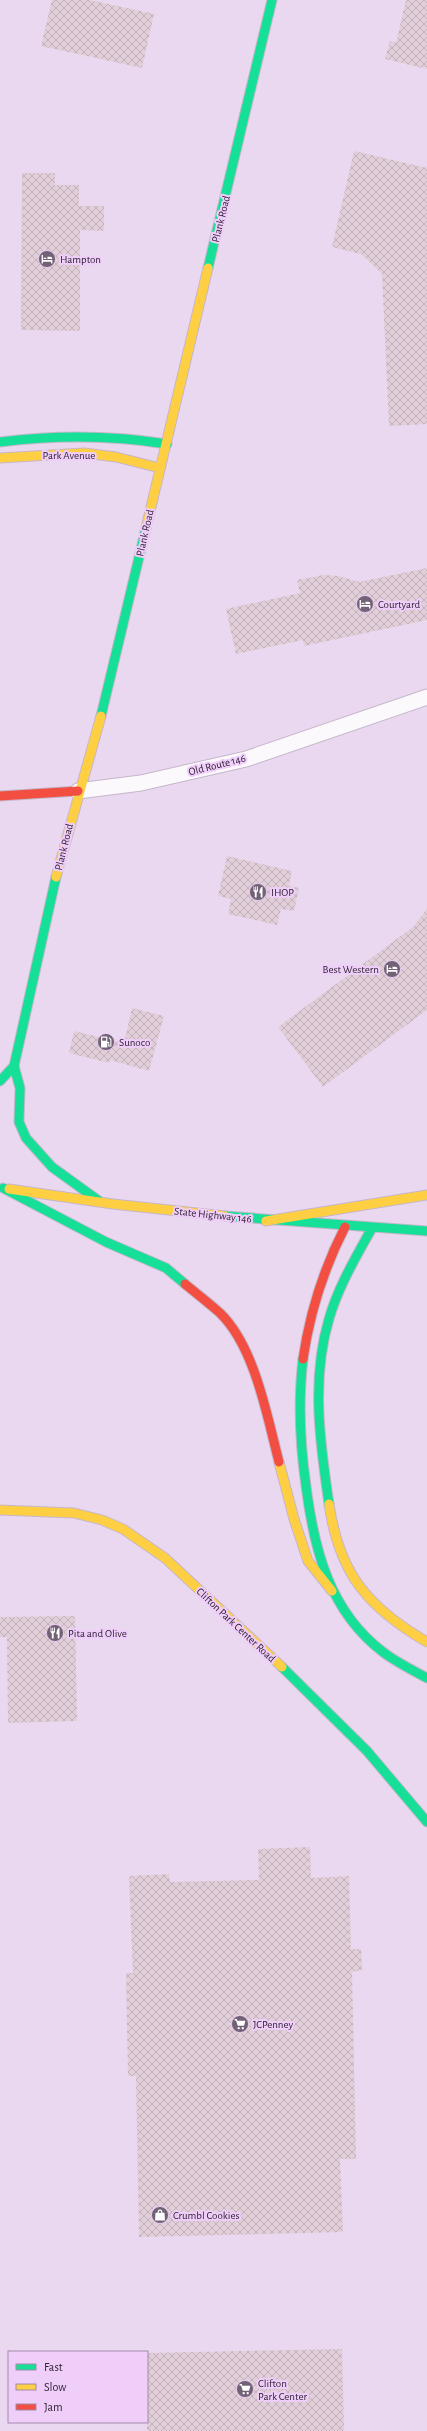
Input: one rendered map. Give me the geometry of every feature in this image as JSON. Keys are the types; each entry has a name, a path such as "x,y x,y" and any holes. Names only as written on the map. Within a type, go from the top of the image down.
{"main road":[{"name":"Plank Road","path":"14,1066 35,960 78,791 98,729 272,0"},
{"path":"0,442 98,436 136,438 167,444"},
{"name":"Park Avenue","path":"0,458 84,453 116,457 160,468"},
{"name":"Old Route 146","path":"0,796 78,791"},
{"path":"0,1081 14,1066"},
{"path":"14,1066 20,1088 19,1122 26,1138 52,1167 103,1204"},
{"path":"2,1188 106,1242 166,1268 193,1288 221,1314 240,1340 251,1366 266,1411 294,1519 308,1561 332,1591 352,1620 379,1649 427,1678"},
{"name":"State Highway 146","path":"2,1188 103,1204 266,1221 427,1231"},
{"path":"266,1221 427,1196"},
{"path":"332,1591 314,1542 299,1437 299,1392 304,1349 321,1278 331,1253 345,1227"},
{"path":"372,1228 340,1290 329,1318 321,1351 318,1389 320,1433 330,1519 344,1563 370,1601 404,1629 427,1642"},
{"name":"Clifton Park Center Road","path":"0,1510 62,1511 94,1517 116,1525 139,1538 165,1558 326,1711 402,1789 427,1822"}],"street":[{"name":"Old Route 146","path":"78,791 141,783 246,759 427,697"}],"building":[{"path":"52,0 90,0 154,14 142,68 41,46"},
{"path":"406,0 427,0 427,69 385,59 390,41 396,43"},
{"path":"354,151 427,168 427,424 389,426 382,274 361,254 332,247"},
{"path":"22,173 55,173 55,185 79,185 79,206 104,206 104,231 80,230 80,331 21,330"},
{"path":"427,568 427,620 304,646 303,640 236,654 226,609 300,593 297,580 323,575 339,576 359,582"},
{"name":"IHOP","path":"227,856 292,871 289,886 299,888 294,911 281,909 277,925 228,914 231,899 218,896"},
{"name":"Best Western","path":"427,909 427,1010 323,1087 278,1027 413,927"},
{"path":"132,1008 164,1016 149,1071 110,1060 109,1063 69,1053 74,1031 124,1043"},
{"path":"75,1616 77,1721 8,1723 7,1637 0,1637 0,1617"},
{"name":"JCPenney","path":"310,1847 311,1878 349,1876 351,1949 361,1949 362,1970 352,1972 356,2159 340,2159 343,2232 139,2237 136,2076 128,2076 126,1973 133,1973 129,1876 169,1874 170,1882 259,1880 258,1849"},
{"name":"Clifton Park Center","path":"342,2349 344,2431 147,2431 148,2353"}],"traffic: fast":[{"path":"208,268 272,0"},
{"path":"0,442 42,438 84,437 125,439 167,444"},
{"path":"101,716 146,528"},
{"path":"14,1066 56,877"},
{"path":"0,1081 14,1066 20,1088 19,1122 26,1138 52,1167 99,1201"},
{"path":"3,1188 106,1242 166,1268 185,1284"},
{"path":"225,1216 427,1231"},
{"path":"329,1504 320,1434 319,1411 320,1365 323,1342 337,1295 372,1228"},
{"path":"303,1359 300,1407 304,1470 309,1510 327,1577 349,1618 365,1636 388,1656 427,1678"},
{"path":"282,1667 367,1751 427,1822"}],"traffic: slow":[{"path":"146,528 208,268"},
{"path":"0,458 84,453 116,457 160,468"},
{"path":"56,877 101,716"},
{"path":"9,1189 113,1204 225,1216"},
{"path":"266,1221 427,1195"},
{"path":"279,1462 294,1519 308,1561 332,1591"},
{"path":"329,1504 340,1550 359,1586 372,1601 388,1615 406,1629 427,1642"},
{"path":"0,1510 74,1513 102,1520 123,1529 165,1558 282,1667"}],"traffic: jam":[{"path":"0,796 78,791"},
{"path":"303,1359 309,1324 318,1291 330,1259 345,1227"},
{"path":"185,1284 220,1313 232,1327 242,1344 258,1383 279,1462"}],"place":[{"name":"Hampton","path":"47,259"},
{"name":"Courtyard","path":"365,604"},
{"name":"IHOP","path":"258,892"},
{"name":"Best Western","path":"392,969"},
{"name":"Sunoco","path":"106,1042"},
{"name":"Pita and Olive","path":"55,1633"},
{"name":"JCPenney","path":"240,2024"},
{"name":"Crumbl Cookies","path":"160,2215"},
{"name":"Clifton Park Center","path":"245,2389"}]}
